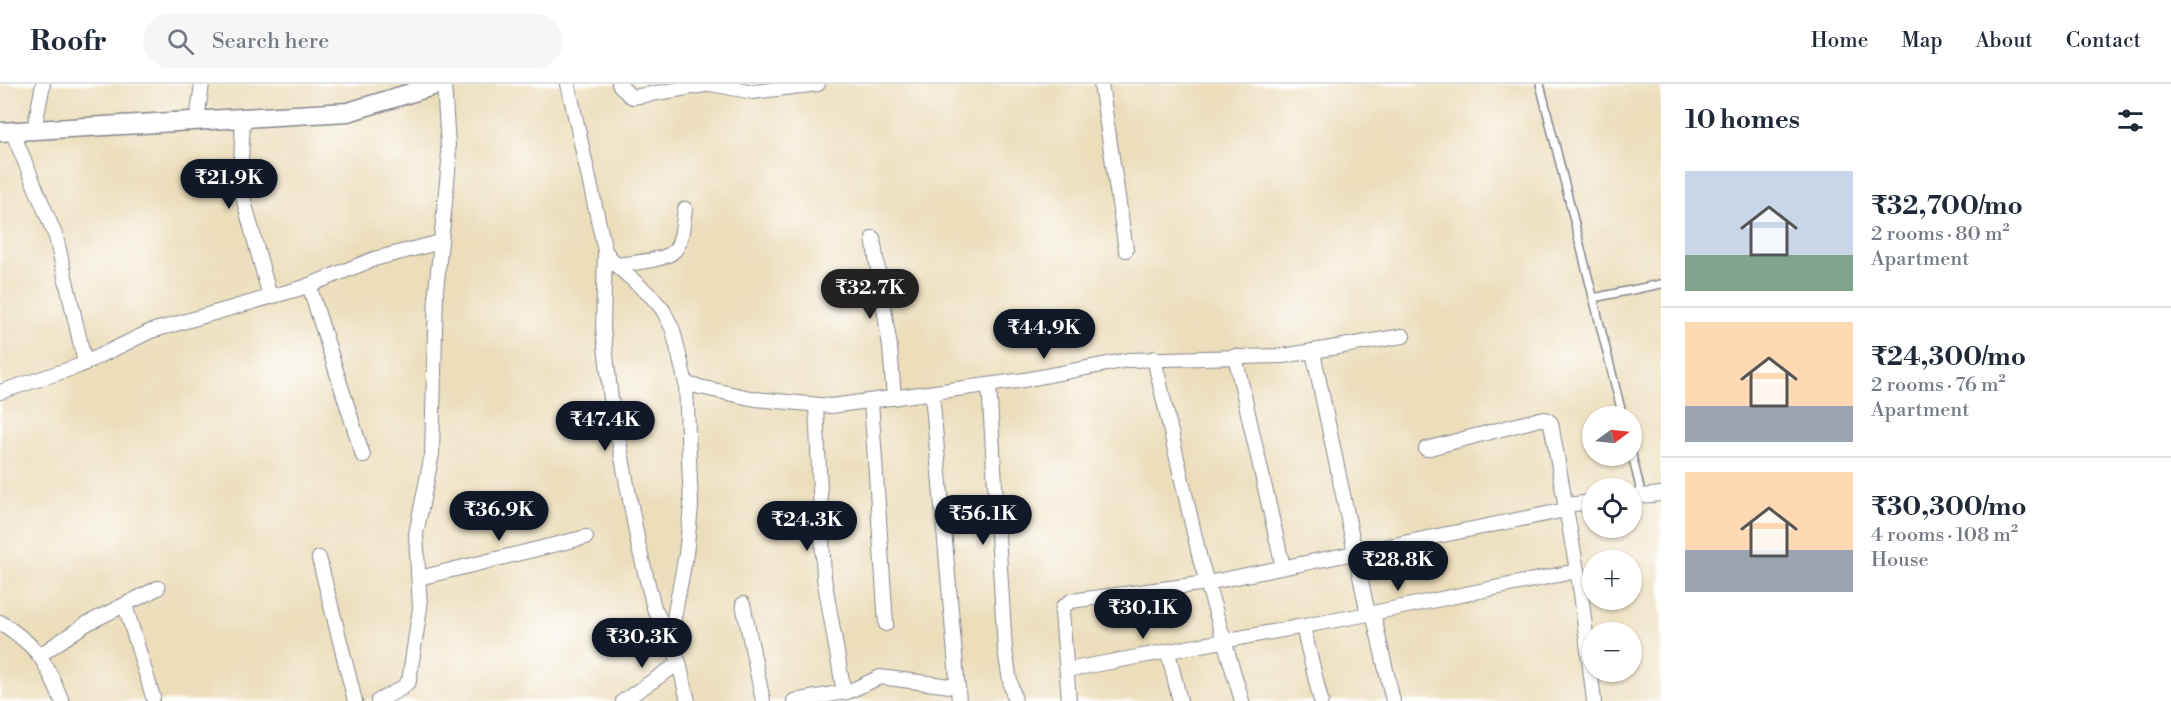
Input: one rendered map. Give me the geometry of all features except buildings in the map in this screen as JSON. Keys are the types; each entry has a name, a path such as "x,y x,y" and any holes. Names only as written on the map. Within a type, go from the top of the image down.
{"main road":[{"path":"6,131 348,112 392,91 442,84"}],"street":[{"path":"34,130 43,84"},
{"path":"197,120 202,84"},
{"path":"378,701 406,685 411,675 420,616 416,534 432,454 436,291 449,148 442,84"},
{"path":"568,84 605,251 603,328 611,399 639,548 654,608 679,663 688,701"},
{"path":"619,84 628,95 633,96 711,84 753,92 818,84"},
{"path":"1101,84 1126,250"},
{"path":"243,118 240,186 270,297"},
{"path":"6,131 56,237 85,363"},
{"path":"616,265 665,257 674,252 679,243 685,209"},
{"path":"873,238 890,347 894,398"},
{"path":"0,392 85,363 140,335 309,285 374,259 441,242"},
{"path":"605,251 616,265 663,310 673,330 686,384 691,507 686,554 670,639"},
{"path":"309,285 363,456"},
{"path":"686,384 755,399 816,406 871,401 1024,380 1112,362 1154,358 1283,356 1403,336"},
{"path":"1313,352 1355,553 1393,701"},
{"path":"1235,356 1283,567"},
{"path":"1154,358 1207,583 1242,701"},
{"path":"990,385 1005,650 1015,701"},
{"path":"794,701 844,693 880,677 958,694 932,393"},
{"path":"871,401 886,624"},
{"path":"816,406 824,578 844,693"},
{"path":"1426,449 1540,419 1546,419 1551,423 1577,571 1594,701"},
{"path":"1642,496 1661,494"},
{"path":"1069,701 1062,612 1066,603 1207,583 1582,503"},
{"path":"419,578 586,537"},
{"path":"319,558 355,701"},
{"path":"1067,670 1370,614 1577,571"},
{"path":"40,655 78,629 158,588"},
{"path":"743,604 763,701"},
{"path":"125,605 153,697"},
{"path":"0,622 25,639 40,655 62,701"},
{"path":"1303,627 1321,701"},
{"path":"1168,652 1180,701"},
{"path":"623,701 679,663"}],"lane":[{"path":"1540,84 1620,406"},
{"path":"1593,298 1661,284"}]}
